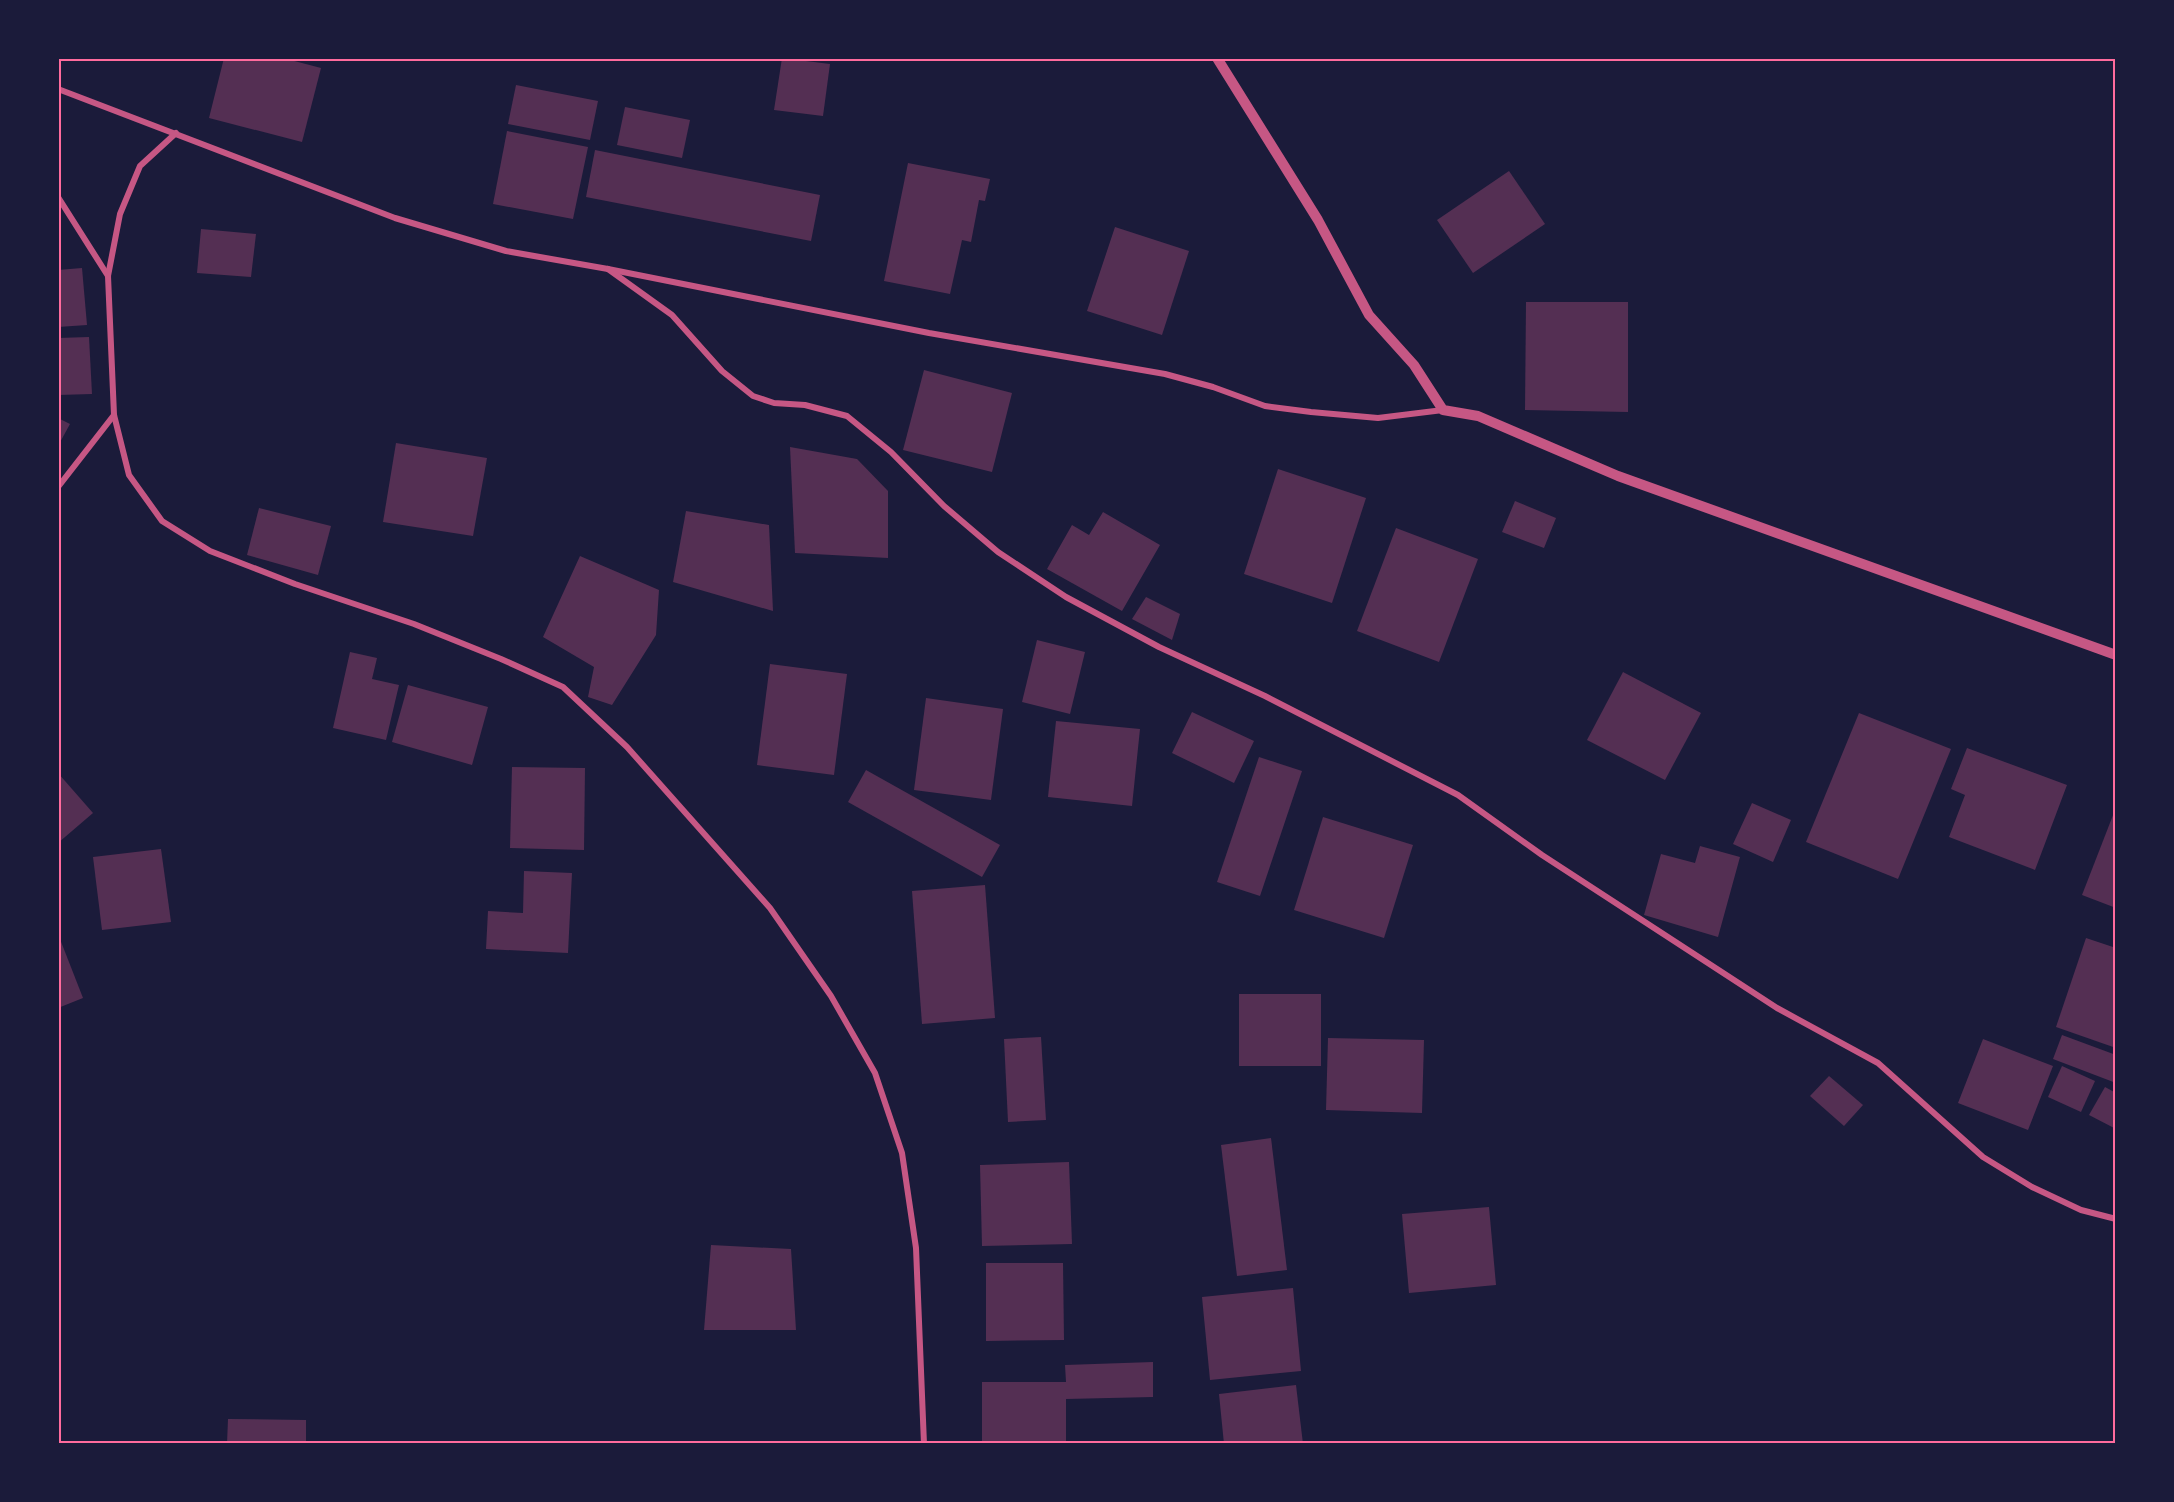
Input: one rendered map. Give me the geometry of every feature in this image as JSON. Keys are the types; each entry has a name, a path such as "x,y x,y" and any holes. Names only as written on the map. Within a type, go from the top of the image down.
{"street":[{"path":"1217,58 1318,220 1369,315 1414,366 1443,411"},
{"path":"58,89 394,218 506,251 929,333 1165,374 1213,387 1265,406 1378,418 1443,411 1478,416 1618,476 2115,655"},
{"path":"176,133 140,166 120,214 108,276 114,415 129,474 162,521 210,551 295,585 414,624 563,687 627,747 770,908 831,996 875,1073 902,1153 916,1248 924,1443"},
{"path":"58,197 108,276"},
{"path":"608,269 672,315 722,371 753,396 774,403 805,405 847,416 891,452 944,506 998,552 1066,597 1160,647 1265,696 1458,795 1542,855 1777,1008 1878,1063 1983,1157 2032,1187 2081,1210 2115,1220"},
{"path":"58,488 114,415"}],"building":[{"path":"224,58 283,58 321,68 302,142 209,118"},
{"path":"782,58 830,64 823,116 774,110"},
{"path":"516,85 598,101 590,140 508,124"},
{"path":"625,107 690,120 682,158 617,145"},
{"path":"507,131 588,147 573,219 493,204"},
{"path":"595,150 820,195 811,241 586,197"},
{"path":"908,163 990,179 985,201 979,200 971,242 962,240 950,294 884,281"},
{"path":"1509,171 1545,224 1473,273 1437,220"},
{"path":"1115,227 1189,251 1162,335 1087,311"},
{"path":"201,229 256,234 251,277 197,273"},
{"path":"82,268 87,325 58,327 58,270"},
{"path":"1526,302 1628,302 1628,412 1525,410"},
{"path":"89,337 92,394 58,395 58,338"},
{"path":"924,370 1012,393 992,472 903,450"},
{"path":"58,418 70,424 58,446"},
{"path":"396,443 487,458 473,536 383,522"},
{"path":"790,447 857,459 888,491 888,558 795,553"},
{"path":"1278,469 1366,498 1332,603 1244,574"},
{"path":"1515,501 1556,518 1544,548 1502,532"},
{"path":"259,508 331,526 318,575 247,555"},
{"path":"686,511 769,525 773,611 673,582"},
{"path":"1103,512 1160,545 1122,611 1047,569 1072,525 1089,535"},
{"path":"1396,528 1478,559 1439,662 1357,631"},
{"path":"580,556 659,590 656,635 612,705 588,697 594,667 543,637"},
{"path":"1146,597 1180,614 1172,640 1132,619"},
{"path":"1037,640 1085,652 1070,714 1022,702"},
{"path":"350,652 377,658 372,679 399,685 386,740 333,728"},
{"path":"770,664 847,674 834,775 757,765"},
{"path":"1623,672 1701,713 1665,780 1587,740"},
{"path":"408,685 488,707 472,765 392,742"},
{"path":"926,698 1003,709 991,800 914,790"},
{"path":"1192,712 1254,741 1234,783 1172,753"},
{"path":"1859,713 1951,749 1898,879 1806,842"},
{"path":"1056,721 1140,729 1132,806 1048,797"},
{"path":"1967,748 2067,785 2035,870 1949,837 1965,795 1951,789"},
{"path":"1259,757 1302,771 1260,896 1217,882"},
{"path":"512,767 585,768 584,850 510,848"},
{"path":"866,770 1000,845 982,877 848,802"},
{"path":"58,773 93,813 58,843"},
{"path":"1752,803 1791,820 1773,862 1733,844"},
{"path":"2116,810 2116,908 2082,895"},
{"path":"1323,817 1413,845 1384,938 1294,910"},
{"path":"1700,846 1740,857 1718,937 1644,915 1661,854 1695,863"},
{"path":"161,849 171,922 102,930 93,857"},
{"path":"524,871 572,873 568,953 486,949 488,911 523,913"},
{"path":"985,885 995,1018 922,1024 912,891"},
{"path":"58,934 83,998 58,1008"},
{"path":"2086,938 2116,948 2116,1048 2056,1027"},
{"path":"1239,994 1321,994 1321,1066 1239,1066"},
{"path":"2062,1035 2116,1055 2116,1083 2053,1059"},
{"path":"1041,1037 1046,1120 1008,1122 1004,1039"},
{"path":"1328,1038 1424,1040 1422,1113 1326,1110"},
{"path":"1983,1039 2053,1066 2028,1130 1958,1103"},
{"path":"2062,1066 2095,1081 2081,1112 2048,1097"},
{"path":"1829,1076 1863,1105 1844,1126 1810,1096"},
{"path":"2105,1087 2116,1093 2116,1129 2089,1115"},
{"path":"1271,1138 1287,1270 1237,1276 1221,1145"},
{"path":"1069,1162 1072,1244 982,1246 980,1165"},
{"path":"1489,1207 1496,1285 1409,1293 1402,1214"},
{"path":"711,1245 791,1249 796,1330 704,1330"},
{"path":"986,1263 1063,1263 1064,1340 986,1341"},
{"path":"1293,1288 1301,1371 1210,1380 1202,1297"},
{"path":"1153,1362 1153,1397 1066,1399 1066,1443 982,1444 982,1382 1066,1382 1065,1365"},
{"path":"1296,1385 1303,1444 1224,1444 1219,1394"},
{"path":"228,1419 306,1420 306,1444 227,1444"}]}
